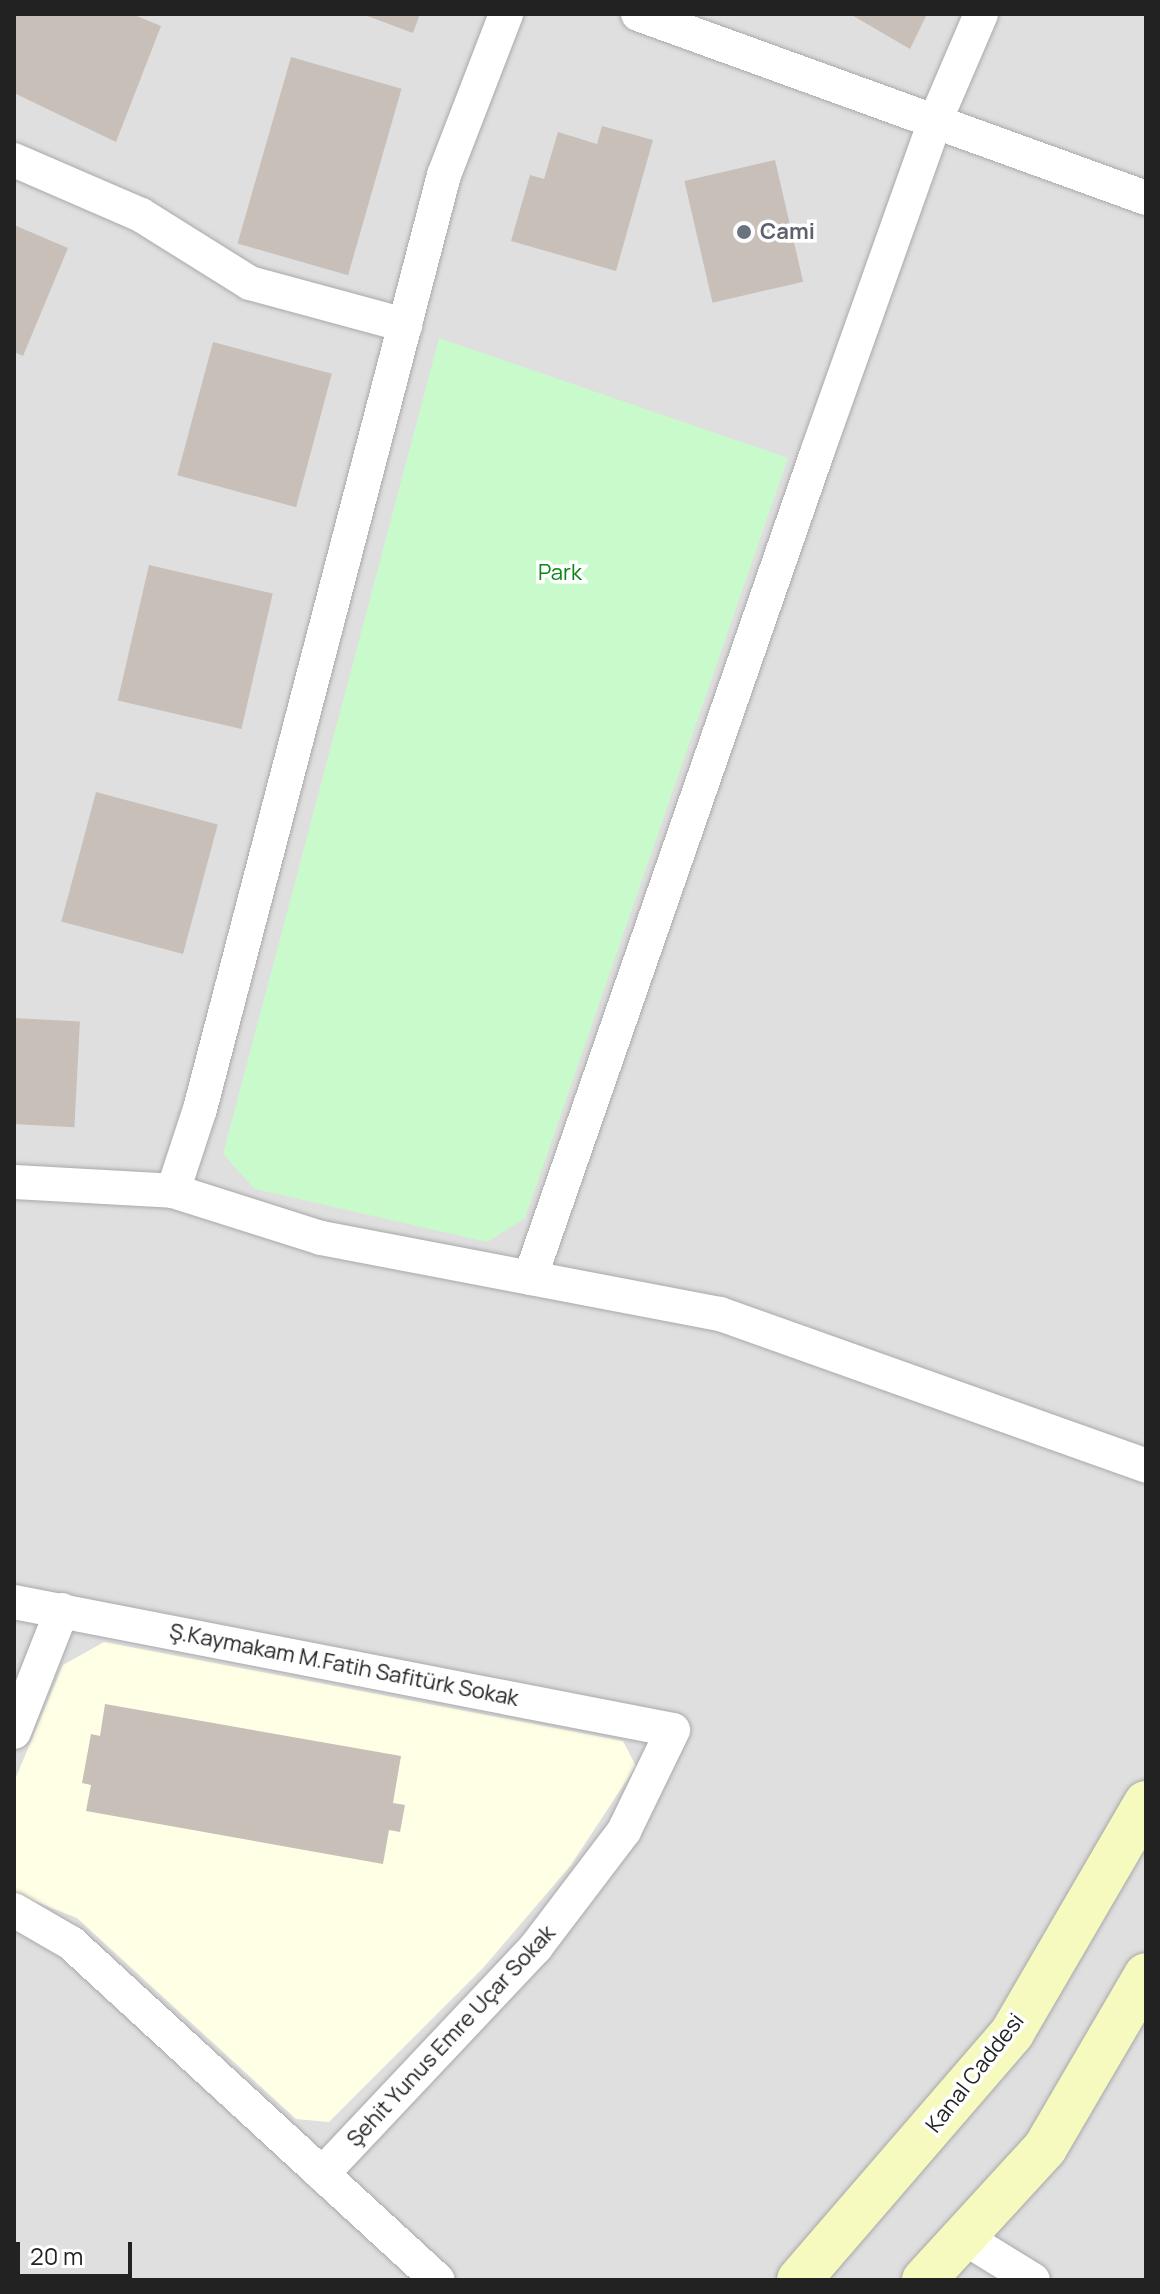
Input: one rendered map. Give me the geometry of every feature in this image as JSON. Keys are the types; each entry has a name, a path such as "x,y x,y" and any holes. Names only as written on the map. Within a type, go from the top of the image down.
{"main road":[{"name":"Kanal Caddesi","path":"799,2280 1012,2033 1146,1803"},
{"path":"924,2280 1045,2148 1146,1975"}],"street":[{"path":"173,1191 200,1109 444,175 506,14"},
{"path":"638,14 936,119 1146,198"},
{"path":"530,1278 936,119 981,14"},
{"path":"14,160 141,215 250,283 405,325"},
{"path":"14,1182 173,1191 321,1238 720,1314 1146,1466"},
{"name":"Ş.Kaymakam M.Fatih Safitürk Sokak","path":"14,1602 673,1730"},
{"path":"14,1732 62,1610"},
{"name":"Şehit Yunus Emre Uçar Sokak","path":"322,2174 536,1947 624,1831 673,1730"},
{"path":"14,1910 71,1943 438,2280"},
{"path":"963,2237 1033,2280"}],"shaded area":[{"path":"14,14 1146,14 1146,2280 14,2280"},
{"path":"104,1642 623,1741 636,1766 571,1865 483,1968 329,2122 296,2119 77,1918 14,1893 14,1782 63,1665"}],"green space":[{"name":"Park","path":"439,338 788,458 525,1218 487,1242 255,1189 223,1154"}],"building":[{"path":"14,14 132,14 161,26 116,142 14,93"},
{"path":"362,14 420,14 413,33"},
{"path":"850,14 927,14 910,49"},
{"path":"291,57 402,89 348,275 238,243"},
{"path":"602,126 653,140 616,271 511,241 530,175 544,179 558,132 597,144"},
{"name":"Cami","path":"775,160 803,282 713,303 684,181"},
{"path":"14,225 68,248 23,356 14,352"},
{"path":"213,342 332,374 296,507 177,475"},
{"path":"149,565 273,594 241,729 118,700"},
{"path":"96,792 218,825 183,954 61,921"},
{"path":"14,1018 80,1021 74,1127 14,1124"},
{"path":"105,1704 401,1756 393,1803 405,1805 400,1832 389,1830 383,1864 86,1811 91,1785 82,1783 91,1734 100,1736"}],"place":[{"name":"Cami","path":"744,232"}]}
